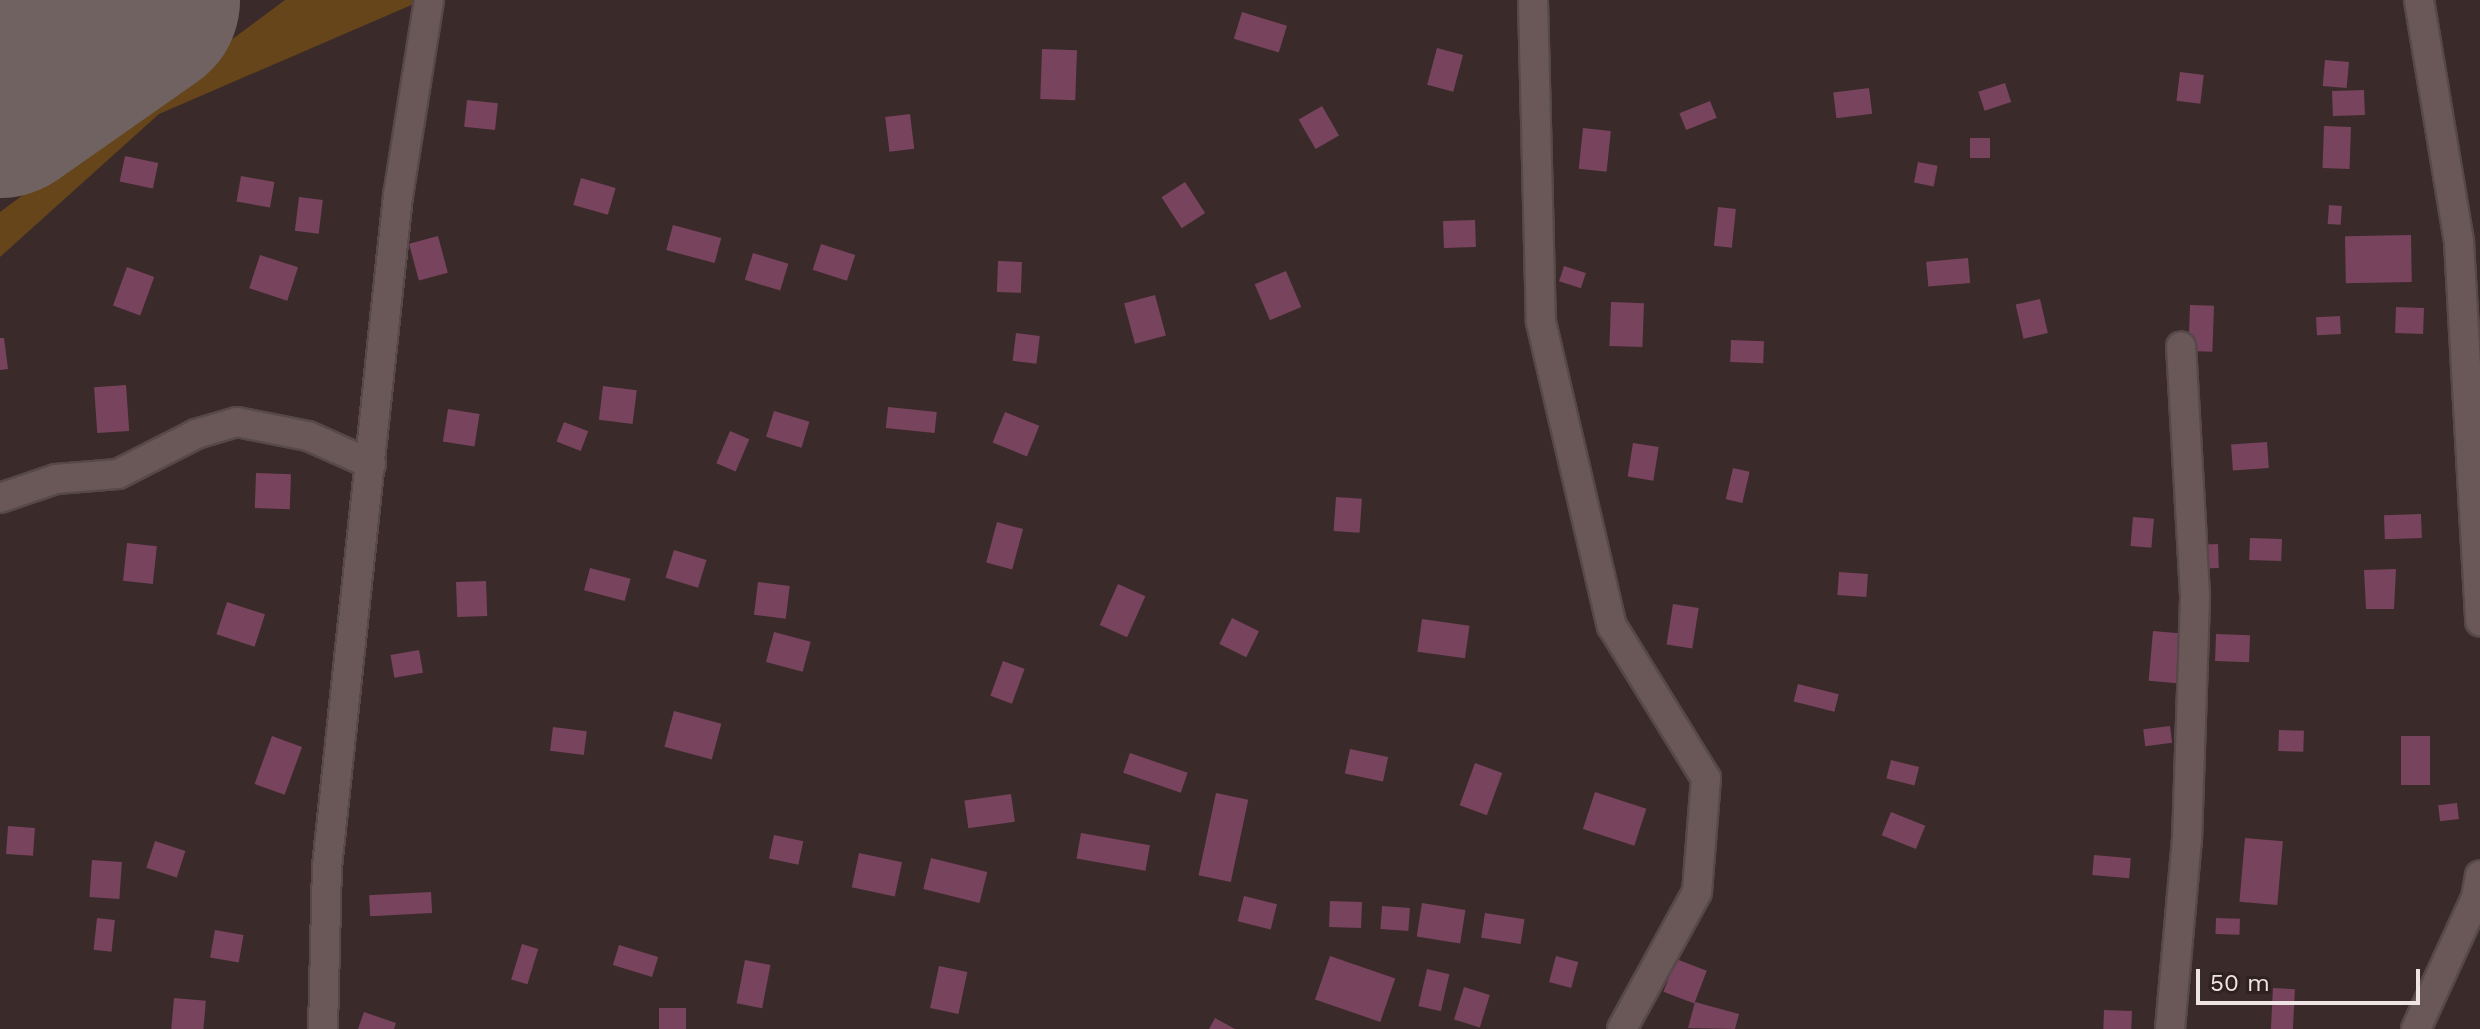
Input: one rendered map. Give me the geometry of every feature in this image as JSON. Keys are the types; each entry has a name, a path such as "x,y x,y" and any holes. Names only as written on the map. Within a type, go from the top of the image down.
{"street":[{"path":"323,1029 327,867 398,196 429,0"},
{"path":"1533,0 1541,322 1612,626 1706,778 1697,892 1622,1029"},
{"path":"2419,0 2470,242 2480,621"},
{"path":"2170,1029 2187,840 2195,595 2181,346"},
{"path":"0,498 56,479 118,474 196,434 237,422 308,436 371,464"},
{"path":"2416,1029 2476,898 2480,875"}],"shaded area":[{"path":"0,0 35,0 0,25"},
{"path":"285,0 423,0 159,114 0,257 0,212"}],"building":[{"path":"1242,12 1287,26 1279,53 1234,39"},
{"path":"1437,48 1463,55 1453,92 1427,85"},
{"path":"1042,49 1077,50 1075,100 1040,99"},
{"path":"2325,60 2349,62 2347,88 2323,86"},
{"path":"2180,72 2204,75 2200,104 2176,101"},
{"path":"2005,83 2011,102 1985,111 1978,92"},
{"path":"1869,88 1872,114 1836,118 1833,92"},
{"path":"2364,90 2365,115 2333,116 2332,91"},
{"path":"467,100 498,103 495,130 464,127"},
{"path":"1710,101 1717,118 1686,130 1679,113"},
{"path":"1322,106 1339,135 1316,149 1299,120"},
{"path":"910,114 914,149 889,152 885,117"},
{"path":"2324,126 2351,127 2350,169 2323,168"},
{"path":"1583,128 1611,131 1607,172 1579,169"},
{"path":"1970,138 1990,138 1990,158 1970,158"},
{"path":"125,156 158,163 153,189 120,181"},
{"path":"1918,162 1938,166 1934,186 1914,183"},
{"path":"241,176 274,182 270,208 236,202"},
{"path":"581,178 616,188 608,215 573,205"},
{"path":"1185,182 1205,213 1182,228 1162,197"},
{"path":"299,197 323,200 319,234 295,231"},
{"path":"2329,205 2342,206 2341,225 2328,224"},
{"path":"1718,207 1736,209 1732,248 1714,246"},
{"path":"1475,220 1476,247 1444,248 1443,221"},
{"path":"673,225 721,238 715,263 666,250"},
{"path":"2411,235 2412,282 2346,283 2345,236"},
{"path":"438,236 448,273 419,280 409,244"},
{"path":"821,244 855,255 847,281 813,270"},
{"path":"753,253 788,264 780,291 745,280"},
{"path":"260,255 298,267 287,301 249,288"},
{"path":"1968,258 1970,283 1928,287 1926,262"},
{"path":"998,261 1022,262 1021,293 997,292"},
{"path":"1564,266 1586,273 1581,288 1559,281"},
{"path":"127,267 154,277 140,315 113,306"},
{"path":"1286,271 1301,307 1270,320 1255,284"},
{"path":"1155,295 1166,336 1135,344 1124,303"},
{"path":"2040,299 2048,333 2024,339 2016,305"},
{"path":"1611,302 1644,303 1642,347 1609,346"},
{"path":"2190,305 2214,306 2212,352 2188,351"},
{"path":"2396,307 2424,308 2423,334 2395,333"},
{"path":"2340,316 2341,334 2317,335 2316,317"},
{"path":"1016,333 1040,336 1036,364 1013,361"},
{"path":"0,338 4,338 8,369 0,370"},
{"path":"1731,340 1764,341 1763,363 1730,362"},
{"path":"126,385 129,431 97,433 94,387"},
{"path":"603,386 637,390 633,424 599,420"},
{"path":"888,407 937,412 935,433 886,428"},
{"path":"448,409 480,414 474,447 443,442"},
{"path":"774,411 809,422 801,448 766,437"},
{"path":"1005,412 1039,426 1027,456 993,443"},
{"path":"564,422 588,431 581,451 556,442"},
{"path":"730,431 749,439 736,471 716,463"},
{"path":"2267,442 2269,468 2233,470 2231,445"},
{"path":"1633,443 1659,447 1653,481 1628,477"},
{"path":"1733,468 1750,472 1742,503 1726,499"},
{"path":"256,473 291,474 290,509 255,508"},
{"path":"1336,497 1362,499 1360,533 1334,531"},
{"path":"2421,514 2422,538 2385,539 2384,515"},
{"path":"2133,517 2154,519 2151,548 2130,546"},
{"path":"997,522 1023,529 1012,570 986,563"},
{"path":"2250,538 2282,539 2281,561 2249,560"},
{"path":"127,543 157,546 153,584 123,581"},
{"path":"2218,544 2219,568 2201,569 2200,545"},
{"path":"674,550 707,560 698,588 666,578"},
{"path":"590,568 631,579 625,601 584,590"},
{"path":"2396,569 2394,609 2366,609 2364,570"},
{"path":"1839,572 1868,574 1866,597 1837,595"},
{"path":"486,581 487,616 457,617 456,582"},
{"path":"758,582 790,586 786,619 754,615"},
{"path":"1118,584 1145,596 1127,637 1100,625"},
{"path":"227,602 265,614 255,647 216,634"},
{"path":"1673,604 1699,608 1692,649 1667,644"},
{"path":"1232,618 1259,631 1246,657 1219,644"},
{"path":"1422,619 1470,626 1465,658 1417,652"},
{"path":"2153,631 2185,634 2181,684 2149,681"},
{"path":"774,632 811,642 803,672 766,662"},
{"path":"2216,634 2250,635 2249,662 2215,661"},
{"path":"419,650 423,673 394,678 390,655"},
{"path":"1003,661 1025,669 1012,704 990,696"},
{"path":"1798,684 1839,694 1834,712 1794,701"},
{"path":"674,711 721,724 712,759 664,747"},
{"path":"2170,726 2172,743 2145,746 2143,729"},
{"path":"553,727 587,731 584,755 550,751"},
{"path":"2279,730 2304,731 2303,752 2278,751"},
{"path":"272,736 302,747 285,795 255,784"},
{"path":"2401,736 2430,736 2430,785 2401,785"},
{"path":"1350,749 1388,757 1383,782 1345,773"},
{"path":"1130,753 1188,773 1181,793 1123,773"},
{"path":"1891,760 1919,767 1915,785 1886,778"},
{"path":"1475,763 1502,773 1487,815 1460,805"},
{"path":"1595,792 1646,809 1634,846 1583,829"},
{"path":"1216,793 1248,800 1231,882 1199,875"},
{"path":"1011,794 1015,822 968,828 964,801"},
{"path":"2457,803 2459,819 2440,821 2438,805"},
{"path":"1891,812 1925,826 1916,849 1882,835"},
{"path":"8,826 35,828 33,856 6,854"},
{"path":"1081,833 1150,845 1145,871 1076,859"},
{"path":"774,835 803,841 798,865 769,858"},
{"path":"2245,838 2283,841 2277,905 2239,902"},
{"path":"155,841 185,851 177,878 146,868"},
{"path":"859,853 902,862 895,896 852,887"},
{"path":"2094,855 2131,858 2129,878 2092,875"},
{"path":"931,858 987,872 980,903 923,889"},
{"path":"92,860 122,862 119,899 89,897"},
{"path":"431,892 432,913 370,916 369,895"},
{"path":"1244,896 1277,904 1271,929 1238,921"},
{"path":"1330,901 1362,902 1361,928 1329,927"},
{"path":"1422,903 1465,910 1460,943 1417,937"},
{"path":"1382,906 1410,908 1408,931 1380,929"},
{"path":"1485,913 1525,919 1521,944 1481,938"},
{"path":"97,918 115,920 112,952 94,950"},
{"path":"2216,918 2240,919 2239,935 2215,934"},
{"path":"215,930 244,935 239,963 210,958"},
{"path":"522,944 538,949 527,984 511,979"},
{"path":"619,945 658,957 652,977 613,965"},
{"path":"1330,956 1395,978 1380,1022 1315,999"},
{"path":"1556,956 1578,962 1571,988 1549,982"},
{"path":"1676,959 1707,971 1694,1004 1663,992"},
{"path":"745,960 771,965 762,1008 737,1003"},
{"path":"939,966 967,972 958,1014 930,1008"},
{"path":"1427,969 1449,974 1441,1011 1418,1006"},
{"path":"1464,987 1490,995 1480,1027 1454,1020"},
{"path":"2273,988 2295,989 2293,1029 2271,1029"},
{"path":"174,998 206,1001 203,1029 171,1029"},
{"path":"1695,1002 1739,1014 1735,1029 1688,1028"},
{"path":"659,1008 686,1008 686,1029 659,1029"},
{"path":"2104,1010 2132,1011 2131,1029 2103,1029"},
{"path":"364,1012 396,1023 394,1029 358,1029"},
{"path":"1215,1018 1235,1029 1209,1029"}],"runway":[{"path":"0,98 140,0"}]}
